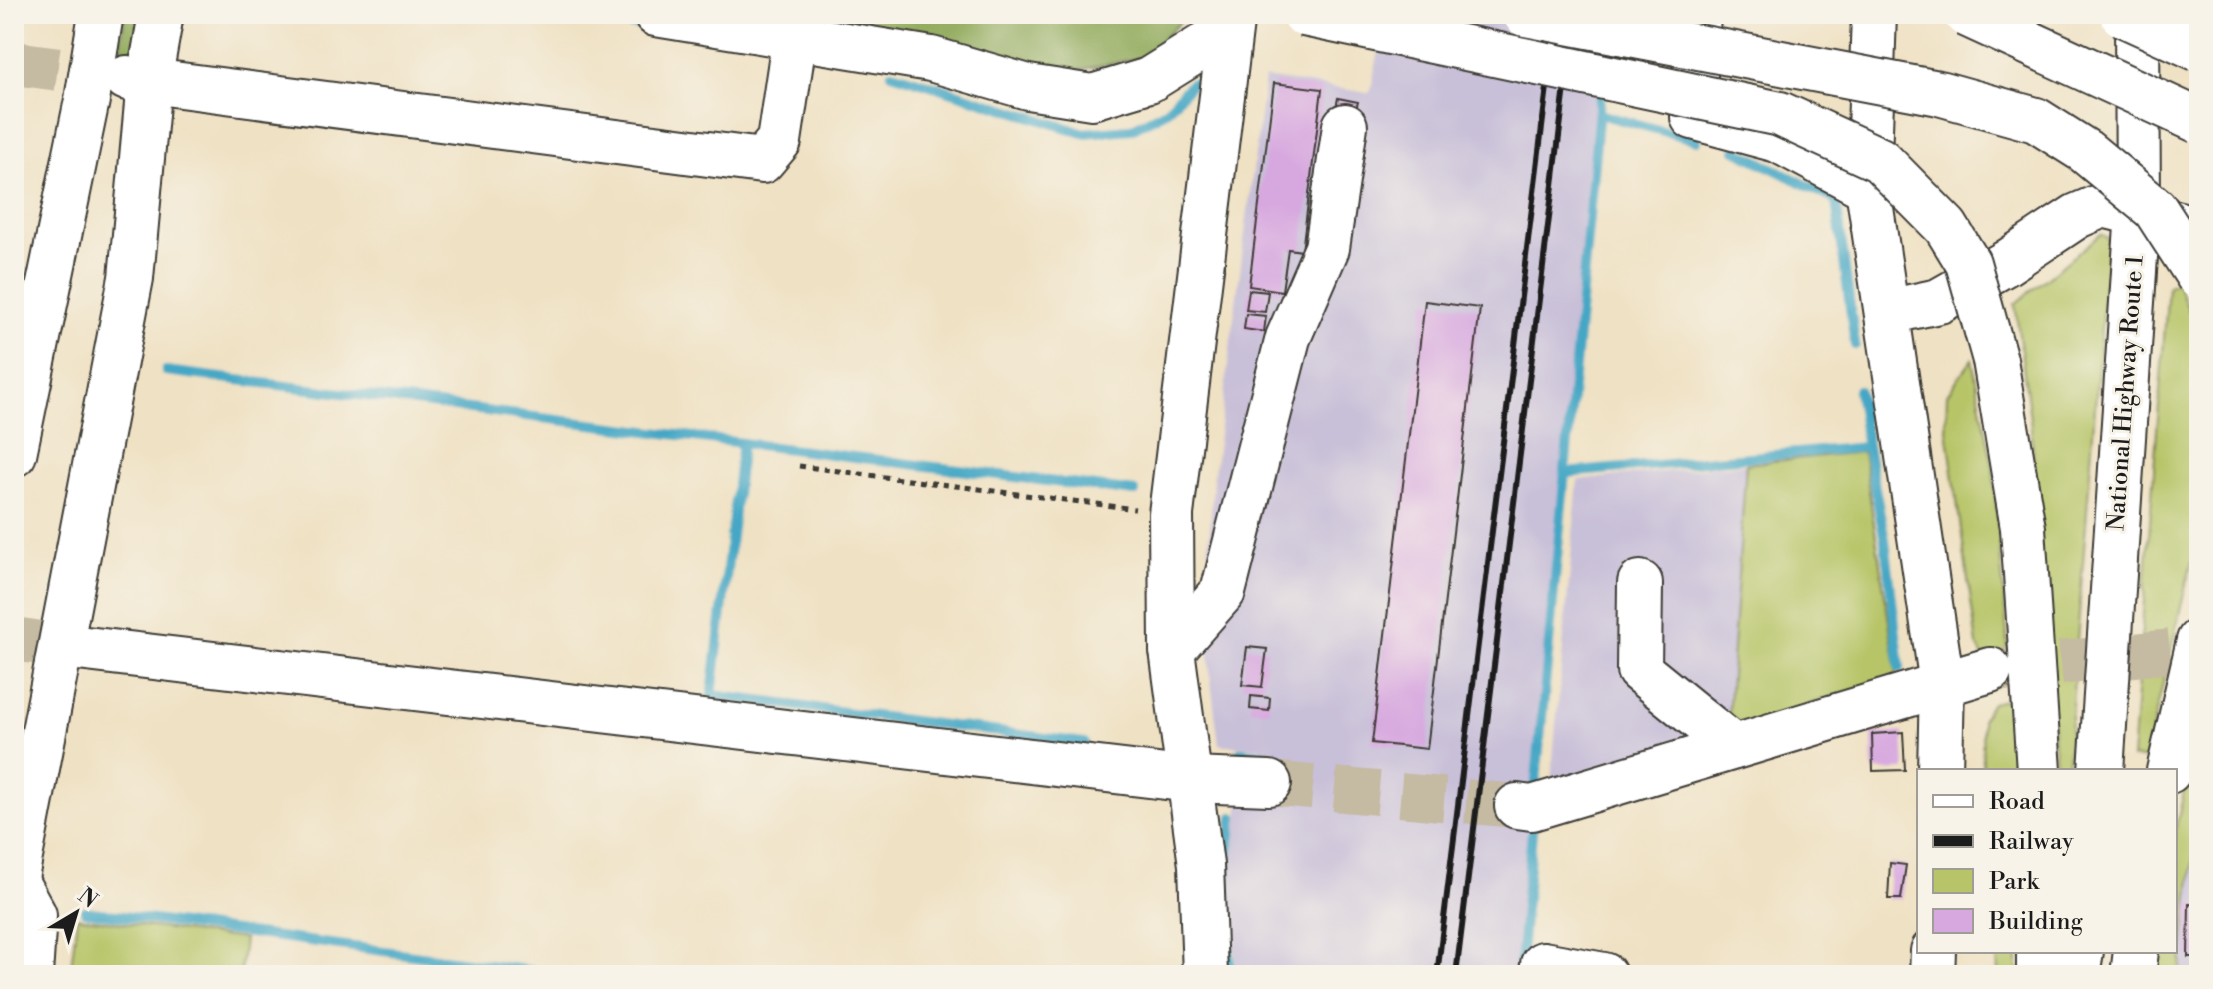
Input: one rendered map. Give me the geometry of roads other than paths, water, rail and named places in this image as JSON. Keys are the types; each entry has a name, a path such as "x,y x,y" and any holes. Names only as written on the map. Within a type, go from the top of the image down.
{"main road":[{"path":"14,454 87,100 101,14"},
{"path":"30,975 34,915 15,885 131,278 138,80 161,14"},
{"path":"656,14 795,34 931,59 1028,87 1092,97 1149,80 1230,22"},
{"path":"1304,14 1780,114 1880,160 1946,227 1968,263 1995,360 2023,528 2039,769"},
{"path":"1525,14 1939,93 2036,120 2085,151 2155,209 2199,277"},
{"path":"1698,14 1693,117 1778,140 1868,188"},
{"path":"1874,14 1868,188 1942,684 1940,769"},
{"path":"1966,14 2199,121"},
{"path":"2122,14 2199,49"},
{"name":"National Highway Route 1","path":"2101,769 2138,211 2137,14"},
{"path":"1205,975 1201,865 1172,650 1171,514 1230,22"},
{"path":"138,80 762,161 779,141 795,34"},
{"path":"1172,650 1223,592 1288,338 1327,248 1345,126"},
{"path":"1887,312 1939,301 2006,263 2077,216 2103,205 2138,211 2199,229"},
{"path":"1640,583 1639,670 1734,747"},
{"path":"2169,769 2199,641"},
{"path":"61,646 1191,780 1269,783"},
{"path":"1517,806 1532,808 1990,670"},
{"path":"1932,975 1933,953"},
{"path":"2039,953 2039,975"},
{"path":"2077,975 2081,953"},
{"path":"2089,953 2089,975"},
{"path":"2133,975 2136,953"},
{"path":"1542,975 1543,964 1604,975"}],"waterway":[{"path":"552,14 649,27"},
{"path":"892,73 1083,133 1131,129 1166,111 1192,83"},
{"path":"1535,792 1601,88"},
{"path":"1599,114 1697,140"},
{"path":"1736,150 1836,200 1855,345"},
{"path":"166,371 1135,492"},
{"path":"1858,390 1867,447"},
{"path":"742,443 712,695 1084,743"},
{"path":"1565,473 1867,447 1885,540 1900,668"},
{"path":"1240,752 1267,756"},
{"path":"1230,975 1226,874 1233,817"},
{"path":"1519,975 1533,821 1537,820"},
{"path":"85,911 563,975"}],"tunnel":[{"path":"14,63 127,78"},
{"path":"14,639 61,646"},
{"path":"1995,670 2199,648"},
{"path":"1269,783 1517,806"}],"railway":[{"path":"1437,975 1556,14"},
{"path":"1456,975 1574,14"}]}
